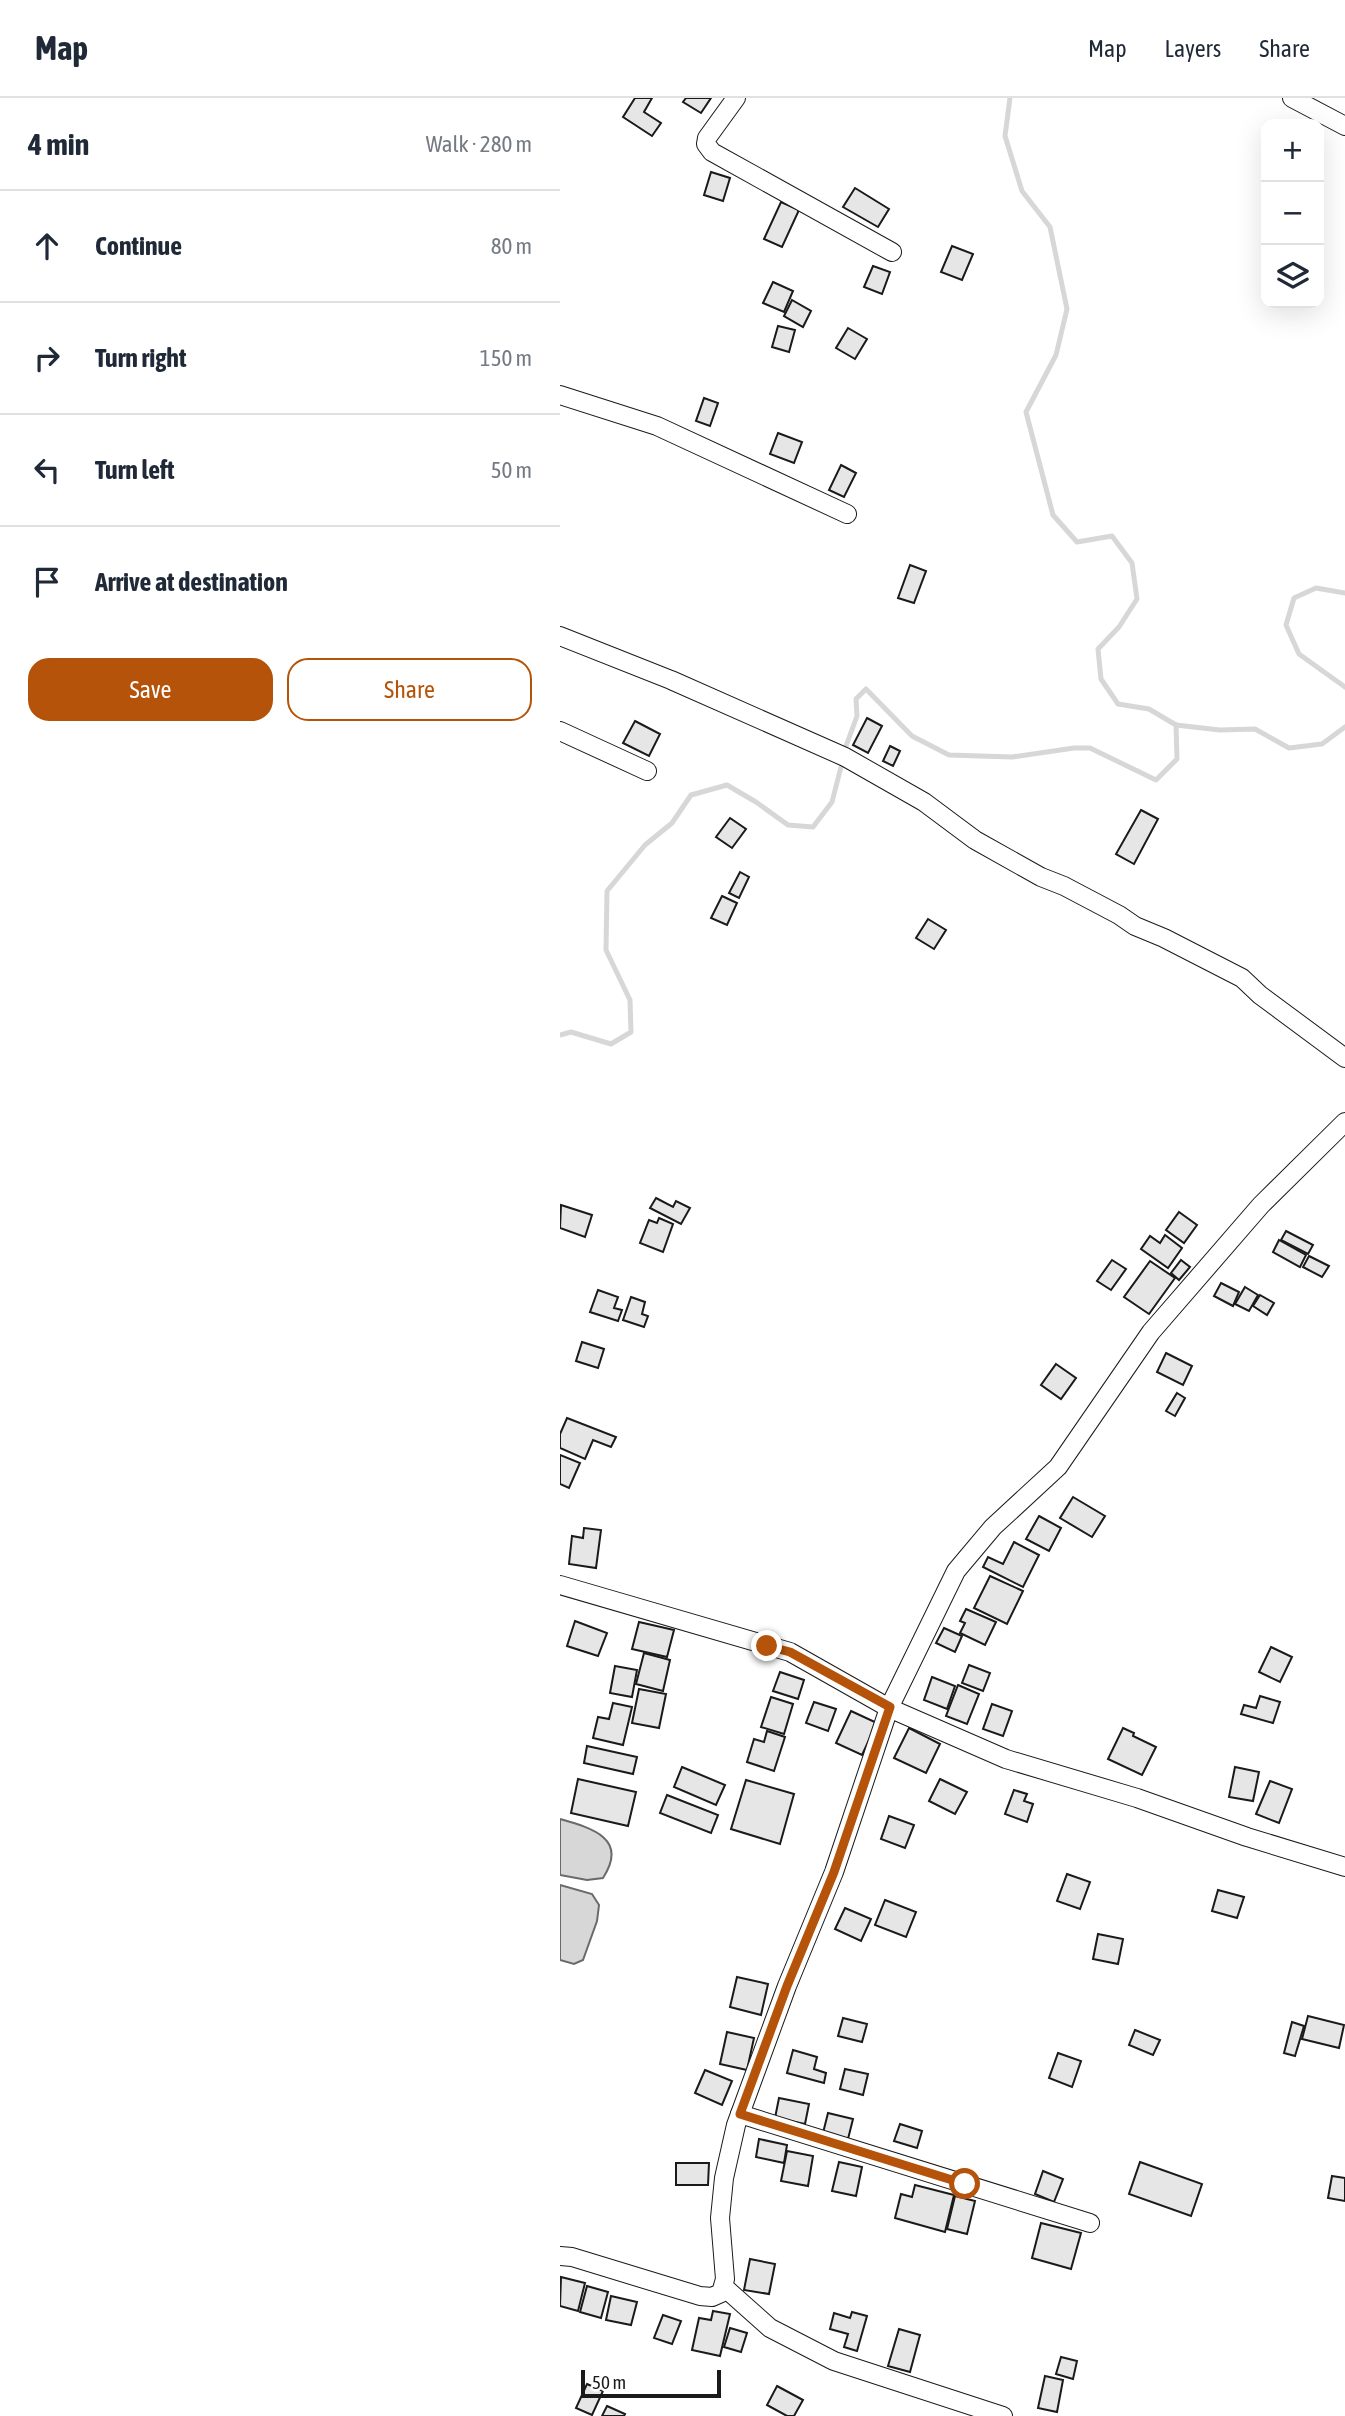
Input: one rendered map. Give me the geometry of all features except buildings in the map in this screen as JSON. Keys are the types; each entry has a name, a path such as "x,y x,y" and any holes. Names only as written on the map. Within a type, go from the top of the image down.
{"street":[{"path":"736,98 707,138 706,144 712,152 892,252"},
{"path":"1292,98 1345,125"},
{"path":"560,395 657,426 847,514"},
{"path":"560,636 671,680 845,757 923,802 975,840 1041,877 1064,886 1135,926 1242,978 1260,995 1345,1058"},
{"path":"560,730 647,771"},
{"path":"560,2256 572,2257 700,2296 717,2296 724,2287 720,2218 724,2178 740,2114 787,1986 834,1872 890,1707 956,1571 993,1527 1058,1467 1151,1332 1261,1205 1345,1122"},
{"path":"560,1585 790,1652 890,1707 1006,1759 1137,1798 1247,1837 1345,1867"},
{"path":"740,2114 1090,2223"},
{"path":"724,2287 770,2328 834,2361 1003,2416"}],"shaded area":[{"path":"560,1819 594,1831 609,1844 612,1853 603,1878 587,1880 560,1875"},
{"path":"560,1885 592,1894 599,1905 597,1921 583,1960 574,1964 560,1960"}],"waterway":[{"path":"846,746 857,716 856,699 866,689 912,736 949,755 1012,757 1090,748 1156,780 1177,759 1176,725 1149,709 1118,704 1101,679 1098,649 1119,627 1137,599 1132,563 1112,536 1077,542 1053,515 1026,412 1056,355 1067,309 1050,227 1022,191 1005,136 1010,98"},
{"path":"1345,593 1316,588 1294,598 1286,625 1299,654 1345,687"},
{"path":"1176,725 1220,730 1255,729 1289,748 1322,744 1345,727"},
{"path":"560,1035 571,1032 611,1044 631,1032 630,1000 606,950 607,891 645,845 672,823 691,795 727,785 788,825 813,827 832,802 841,767"}],"route":[{"path":"767,1646 790,1652 890,1707 834,1872 787,1986 740,2114 965,2184"}]}
